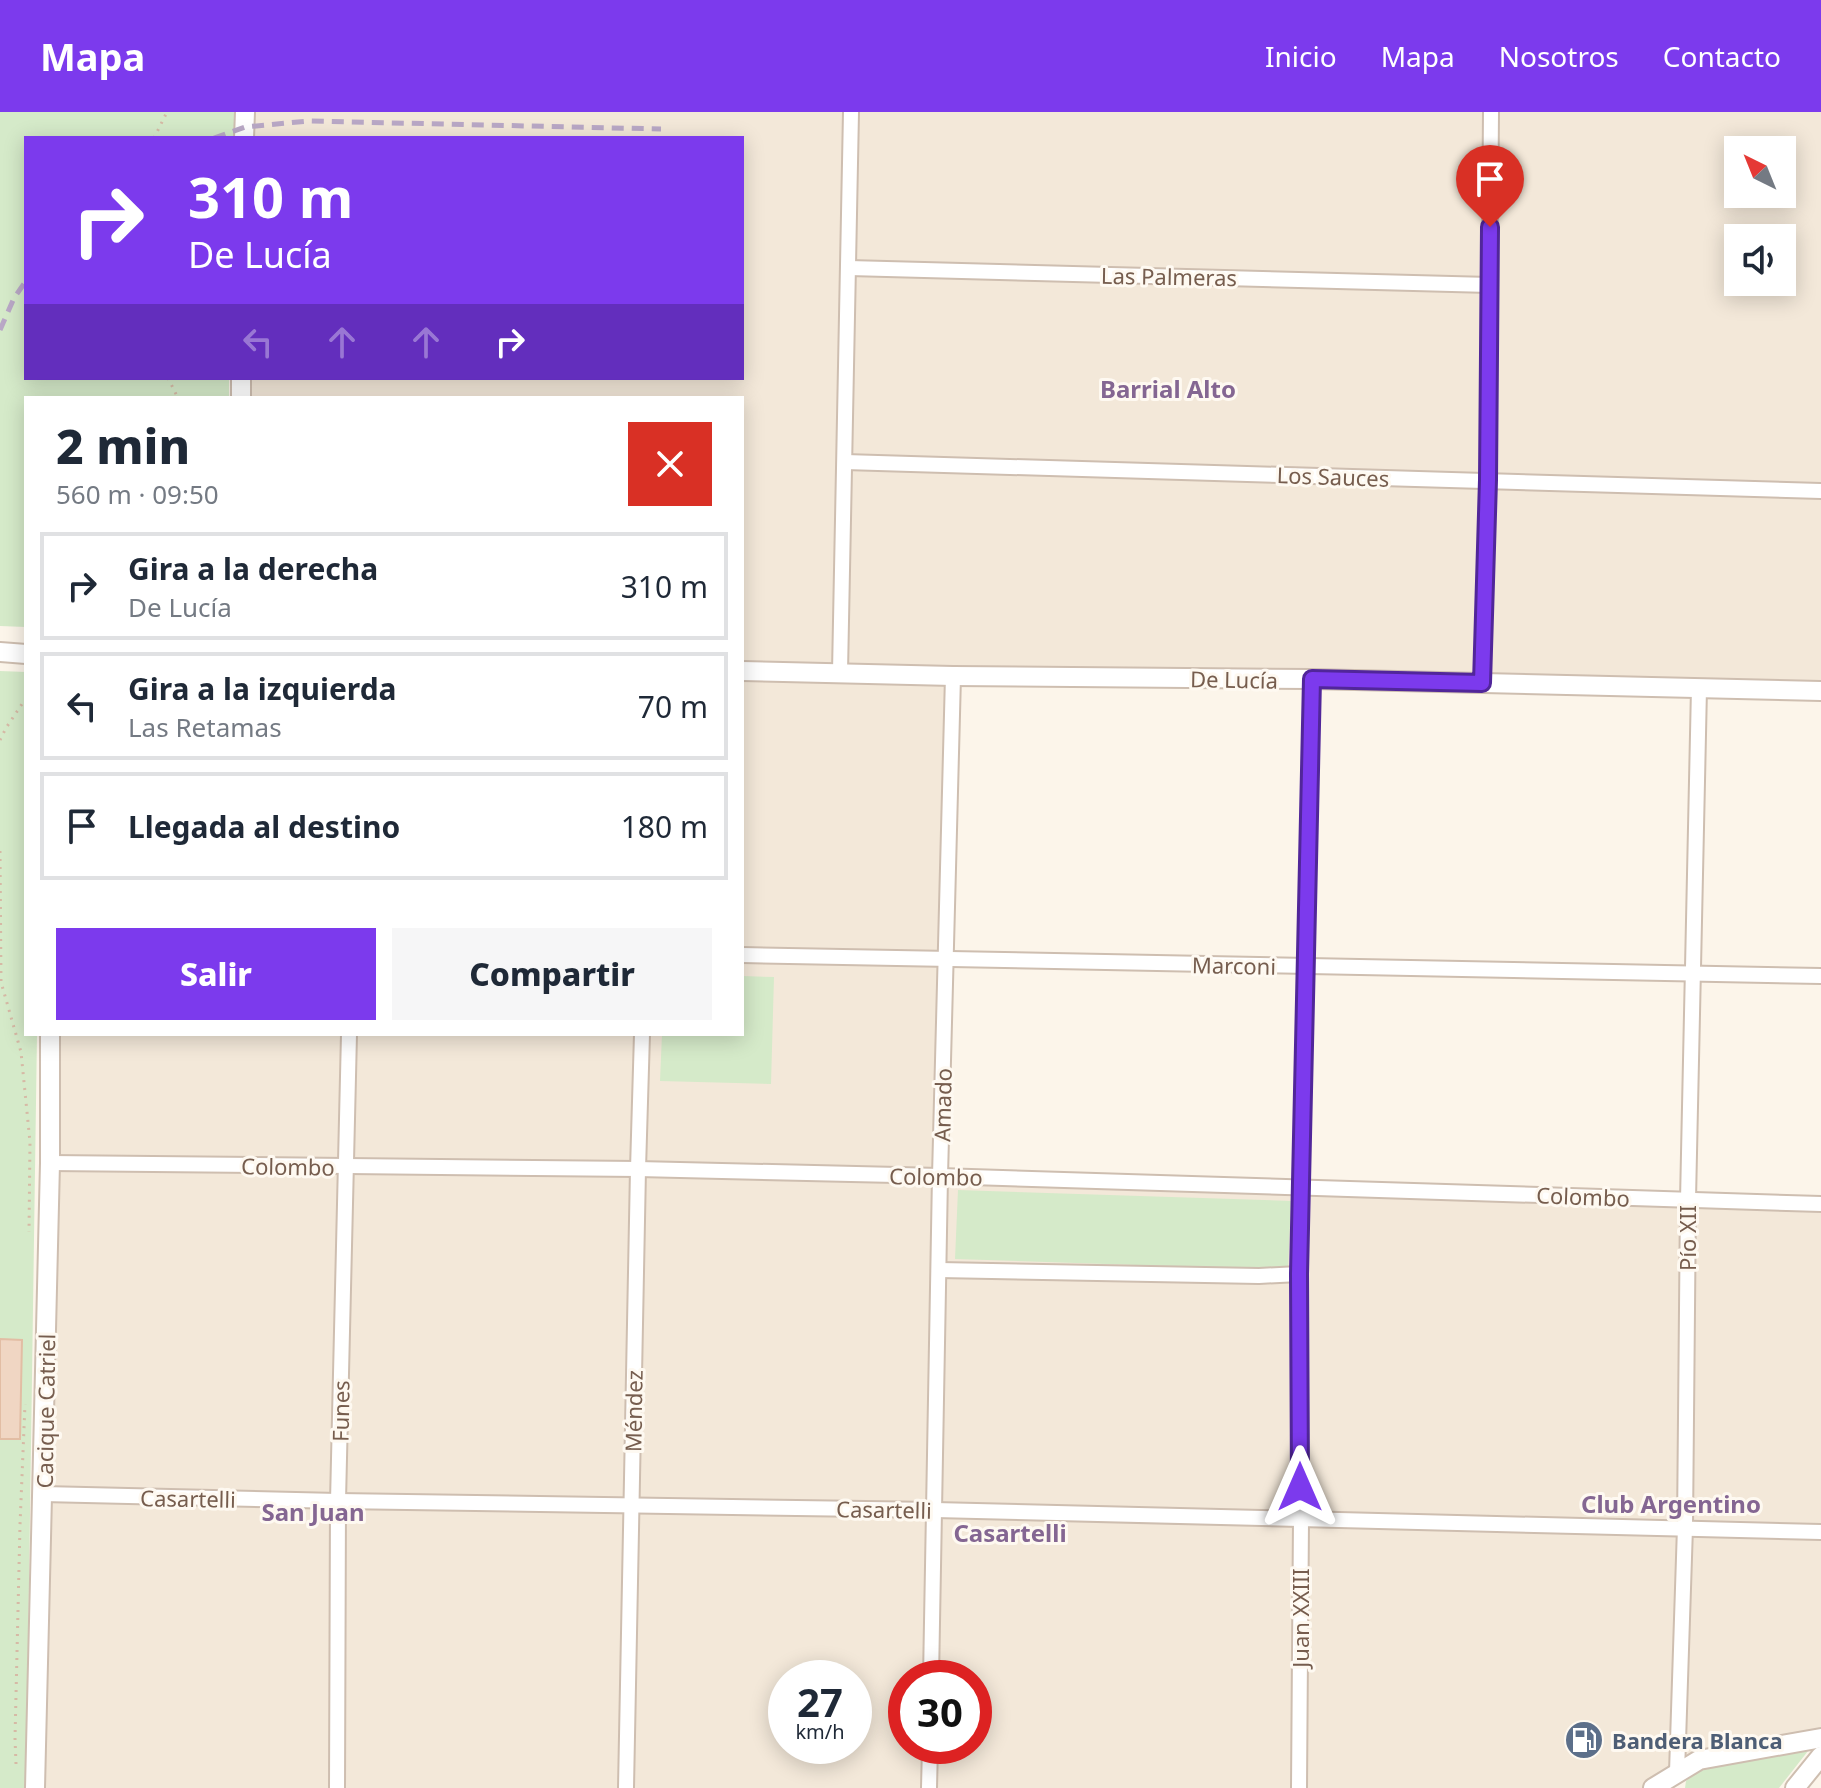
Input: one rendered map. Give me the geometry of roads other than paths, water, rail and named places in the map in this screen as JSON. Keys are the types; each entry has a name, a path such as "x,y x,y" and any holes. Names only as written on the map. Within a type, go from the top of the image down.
{"street":[{"path":"244,136 245,112"},
{"path":"840,672 851,112"},
{"path":"1482,683 1488,480 1491,112"},
{"name":"Las Palmeras","path":"849,268 1490,285"},
{"name":"Los Sauces","path":"845,462 1821,491"},
{"path":"0,652 24,654"},
{"name":"De Lucía","path":"744,671 1312,679 1821,691"},
{"name":"Amado","path":"931,1660 953,676"},
{"name":"Juan XXIII","path":"1299,1788 1299,1274 1312,679"},
{"name":"Pío XII","path":"1676,1780 1685,1527 1688,1200 1699,688"},
{"name":"Marconi","path":"744,955 1821,976"},
{"name":"Cacique Catriel","path":"35,1788 50,1163 50,1036"},
{"name":"Funes","path":"337,1788 338,1501 349,1036"},
{"name":"Méndez","path":"626,1788 642,1036"},
{"name":"Colombo","path":"50,1163 638,1169 1301,1186 1821,1204"},
{"path":"939,1270 1259,1276 1299,1274"},
{"name":"Casartelli","path":"43,1494 935,1510 1821,1532"},
{"path":"1653,1788 1676,1780 1699,1760 1821,1738"},
{"path":"1795,1788 1821,1756"},
{"path":"929,1788 930,1764"}],"railway":[{"path":"220,136 245,127 308,121 661,129"},
{"path":"0,330 24,284"}],"place":[{"name":"Bandera Blanca","path":"1584,1740"}],"district":[{"name":"Barrial Alto","path":"1168,388"},
{"name":"Club Argentino","path":"1671,1503"},
{"name":"San Juan","path":"313,1511"},
{"name":"Casartelli","path":"1010,1532"}]}
